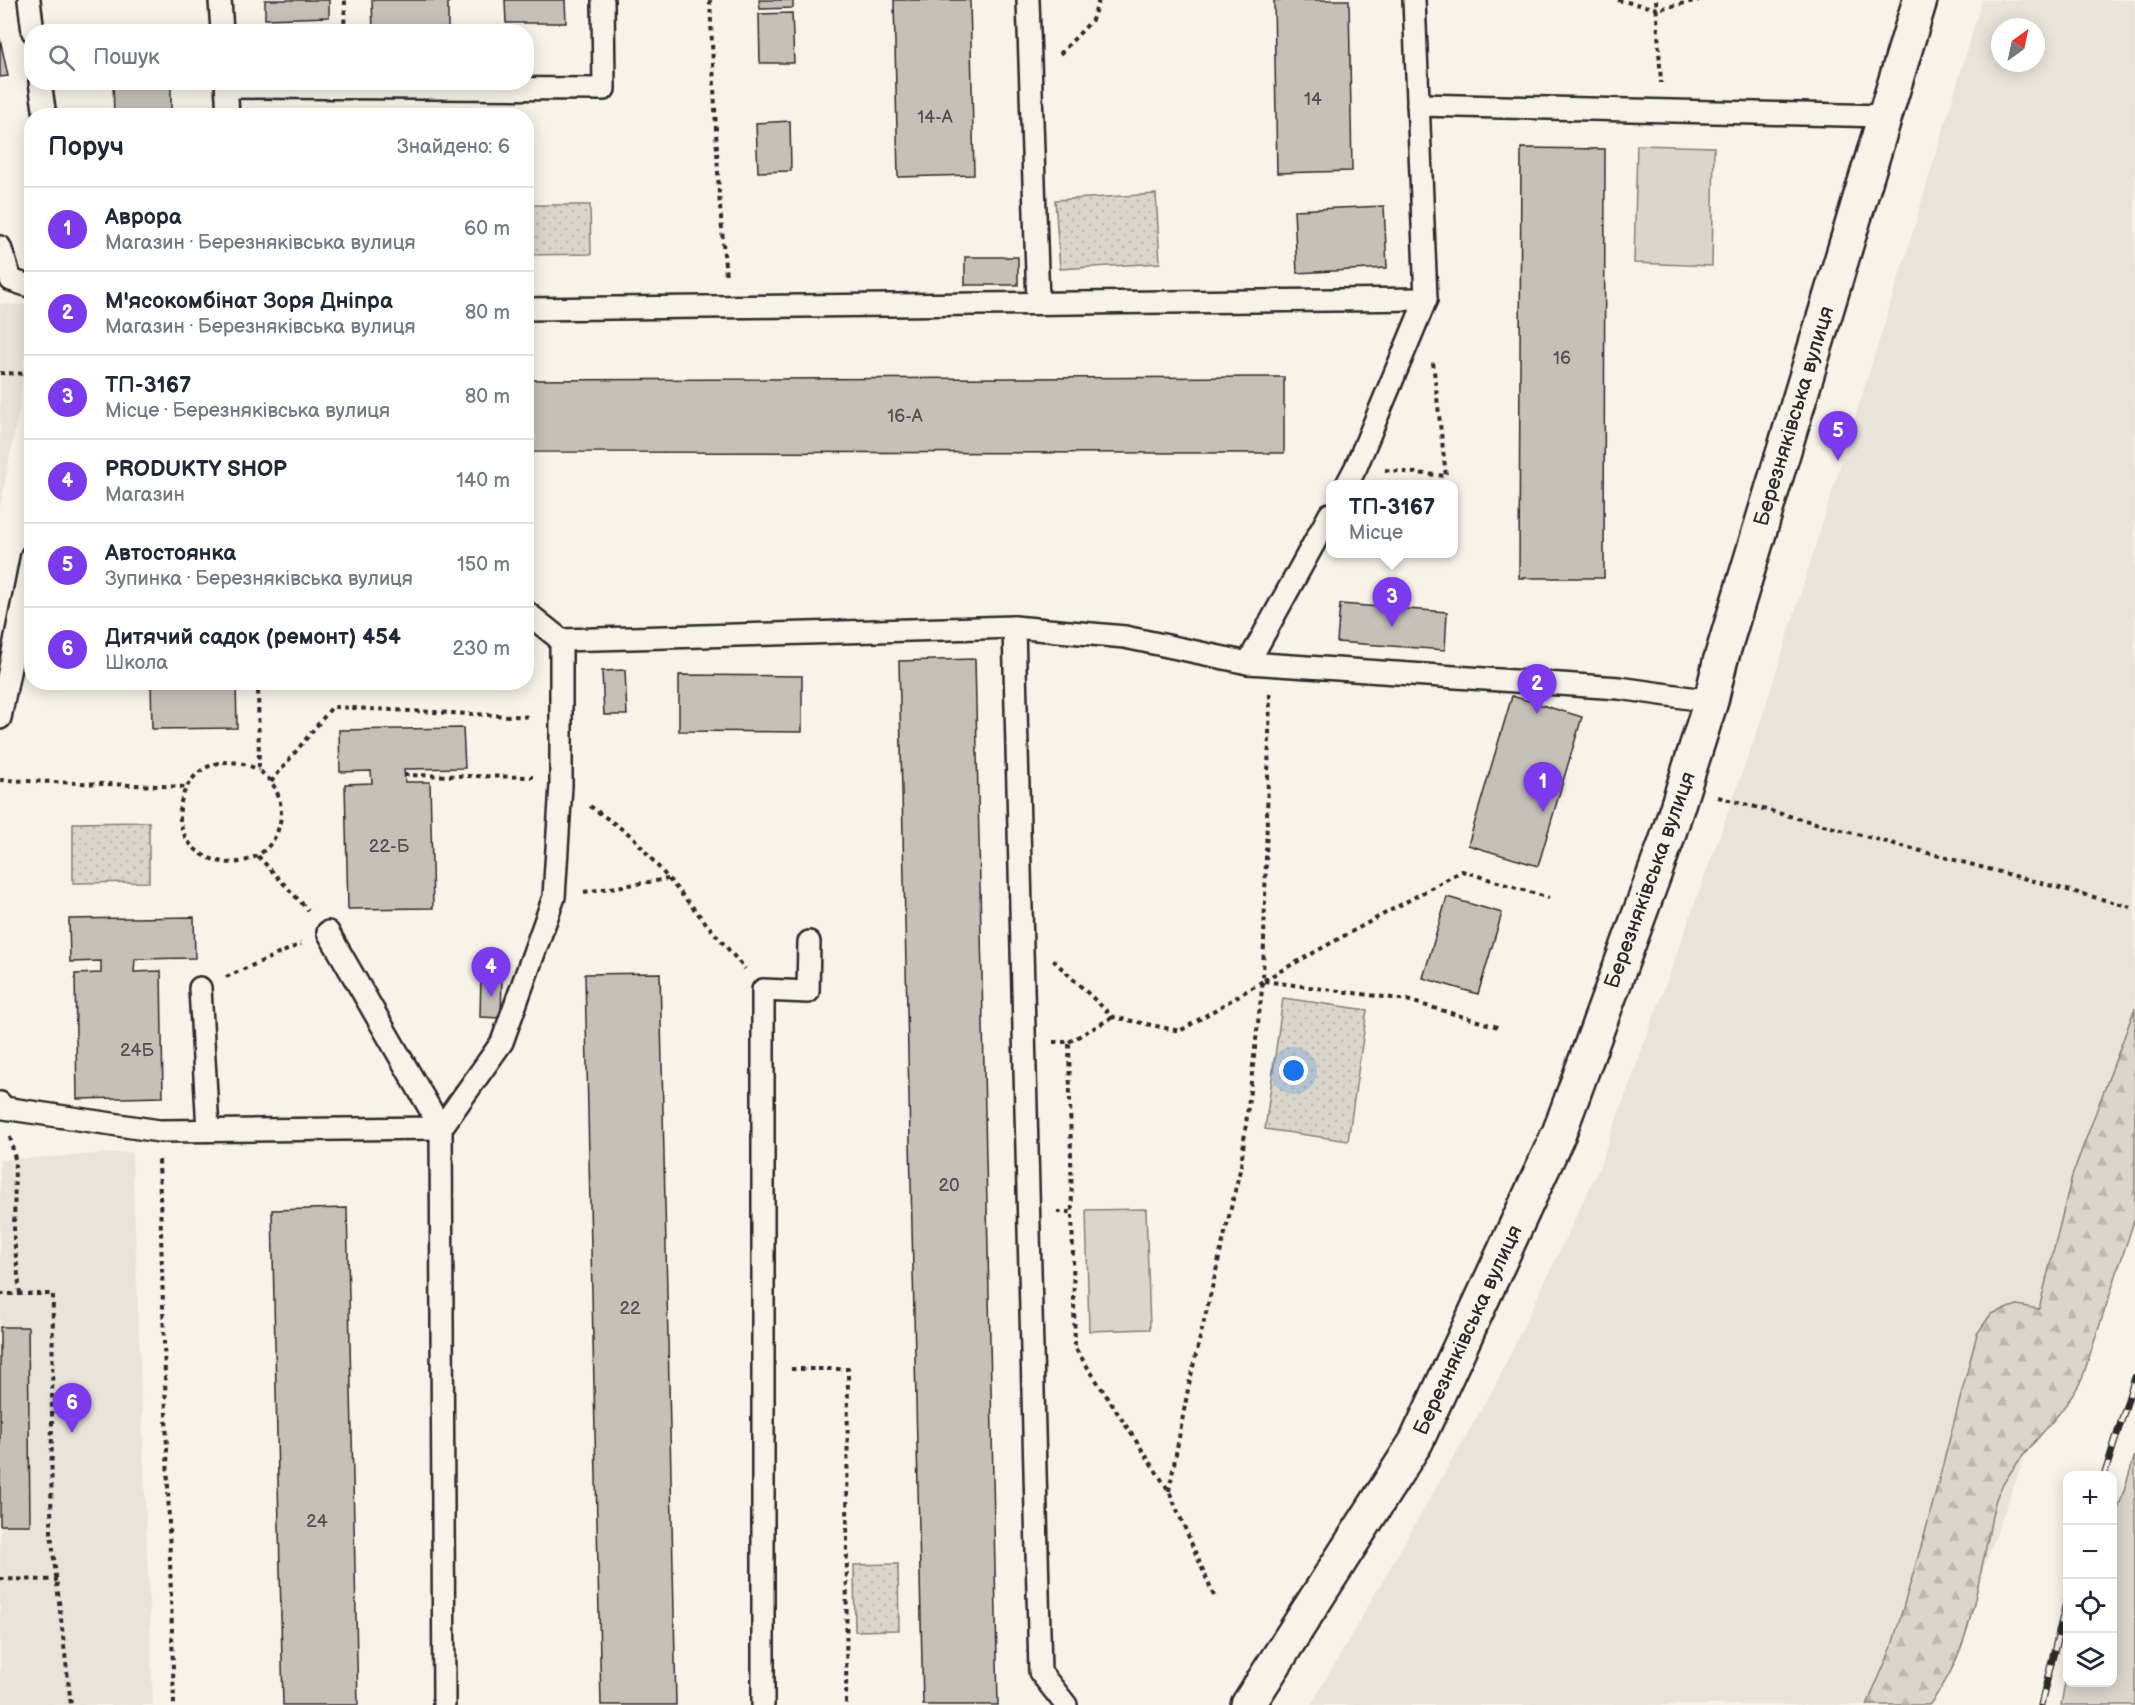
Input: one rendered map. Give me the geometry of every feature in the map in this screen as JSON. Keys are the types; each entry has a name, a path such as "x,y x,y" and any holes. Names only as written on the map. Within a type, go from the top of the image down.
{"street":[{"name":"Березняківська вулиця","path":"1248,1705 1416,1442 1559,1133 1684,788 1920,0"}],"lane":[{"path":"29,0 32,24"},
{"path":"220,0 222,24"},
{"path":"534,88 604,89 603,0"},
{"path":"1028,0 1038,303"},
{"path":"1352,476 1426,299 1414,0"},
{"path":"41,90 44,108"},
{"path":"226,90 227,108"},
{"path":"1419,105 1885,116"},
{"path":"0,247 11,280 24,284"},
{"path":"534,309 1426,299"},
{"path":"1248,663 1326,521"},
{"path":"0,718 24,596"},
{"path":"534,618 561,640 1014,627 1125,637 1248,663 1619,688 1711,701"},
{"path":"1014,627 1040,1672 1066,1705"},
{"path":"441,1128 502,1042 554,897 561,781 561,640"},
{"path":"328,932 441,1128 444,1705"},
{"path":"764,1705 763,990 808,992 809,942"},
{"path":"200,988 208,1130"},
{"path":"2,1106 159,1131 441,1128"}],"path":[{"path":"344,24 345,0"},
{"path":"711,0 719,194 728,307"},
{"path":"1031,86 1092,20 1099,0"},
{"path":"1618,0 1658,9 1699,0"},
{"path":"1656,0 1663,111"},
{"path":"1352,476 1446,476 1432,358"},
{"path":"0,373 24,374"},
{"path":"1169,1491 1189,1384 1240,1166 1263,981 1271,664"},
{"path":"258,690 259,770"},
{"path":"272,782 332,707 560,718"},
{"path":"227,761 244,763 259,770 272,782 279,797 282,814 278,830 270,845 258,856 242,862 225,863 209,859 195,849 185,835 180,819 180,802 186,787 196,774 211,765 227,761"},
{"path":"404,775 561,781 633,837 763,990"},
{"path":"0,780 186,787"},
{"path":"1684,788 2135,908"},
{"path":"200,988 328,932 258,856"},
{"path":"1021,928 1113,1017 1180,1031 1263,981 1462,871 1549,898"},
{"path":"554,897 669,879"},
{"path":"1263,981 1407,1000 1501,1028"},
{"path":"1024,1041 1068,1042 1113,1017"},
{"path":"1068,1042 1075,1348 1169,1491 1214,1596"},
{"path":"2,1106 15,1159 14,1238 21,1294"},
{"path":"159,1131 174,1705"},
{"path":"1028,1211 1072,1212"},
{"path":"0,1294 52,1294 51,1533 71,1705"},
{"path":"764,1368 848,1369 846,1705"},
{"path":"0,1580 57,1580"}],"shaded area":[{"path":"1982,0 2135,0 2135,1132 2073,1327 1933,1705 1311,1705 1498,1380 1599,1168 1761,721"},
{"path":"0,304 24,305 24,360 20,404 0,508"},
{"path":"132,1152 153,1705 0,1705 0,1160"}],"green space":[{"path":"1637,145 1714,147 1712,266 1634,263"},
{"path":"1156,194 1160,263 1060,269 1055,200"},
{"path":"534,205 590,205 591,254 534,255"},
{"path":"149,822 149,882 73,883 73,823"},
{"path":"1283,998 1367,1010 1348,1141 1265,1129"},
{"path":"2135,1008 2135,1218 2082,1379 2063,1409 2017,1464 1998,1494 1968,1626 1953,1667 1942,1686 1929,1705 1867,1705 1891,1649 1925,1533 1977,1334 1991,1314 2017,1305 2039,1309 2072,1176"},
{"path":"1146,1209 1150,1329 1089,1331 1086,1210"},
{"path":"2135,1455 2135,1705 2061,1705 2064,1687 2117,1687 2117,1512"},
{"path":"898,1564 899,1630 855,1631 854,1565"}],"building":[{"path":"265,0 329,0 329,17 265,19"},
{"path":"372,0 448,0 448,24 373,24"},
{"path":"505,0 565,0 566,23 506,23"},
{"path":"759,0 793,0 793,8 760,9"},
{"path":"894,0 970,0 974,175 898,177"},
{"path":"1274,0 1349,0 1352,171 1277,173"},
{"path":"792,13 794,63 760,63 759,14"},
{"path":"0,39 8,76 0,77"},
{"path":"113,90 171,90 171,108 114,108"},
{"path":"790,121 791,171 758,172 756,123"},
{"path":"1521,148 1605,149 1604,578 1519,578"},
{"path":"1384,206 1387,268 1297,273 1294,210"},
{"path":"965,257 1018,257 1018,285 965,285"},
{"path":"1284,377 1284,453 534,452 534,380"},
{"path":"1340,604 1447,612 1445,650 1337,642"},
{"path":"975,659 998,1705 923,1705 899,661"},
{"path":"625,670 627,715 604,715 602,671"},
{"path":"679,675 802,676 802,732 679,731"},
{"path":"151,690 236,690 237,728 152,729"},
{"path":"1512,696 1582,717 1538,866 1468,845"},
{"path":"463,728 465,768 404,769 405,782 430,782 433,908 348,909 345,784 372,783 371,771 340,772 339,730"},
{"path":"1447,897 1502,913 1478,994 1423,978"},
{"path":"194,917 195,958 135,959 134,972 161,971 163,1097 77,1099 75,974 101,973 101,961 70,962 69,919"},
{"path":"660,973 676,1705 601,1705 585,974"},
{"path":"481,976 502,977 501,1018 480,1017"},
{"path":"347,1208 358,1705 283,1705 272,1210"},
{"path":"0,1327 28,1327 30,1525 0,1525"}],"railway":[{"path":"2106,1471 2135,1377"},
{"path":"2041,1705 2063,1615"}],"place":[{"name":"Автостоянка","path":"1838,461"},
{"name":"ТП-3167","path":"1392,627"},
{"name":"М'ясокомбінат Зоря Дніпра","path":"1537,714"},
{"name":"Аврора","path":"1543,812"},
{"name":"PRODUKTY SHOP","path":"491,997"},
{"name":"Дитячий садок (ремонт) 454","path":"72,1433"}]}
